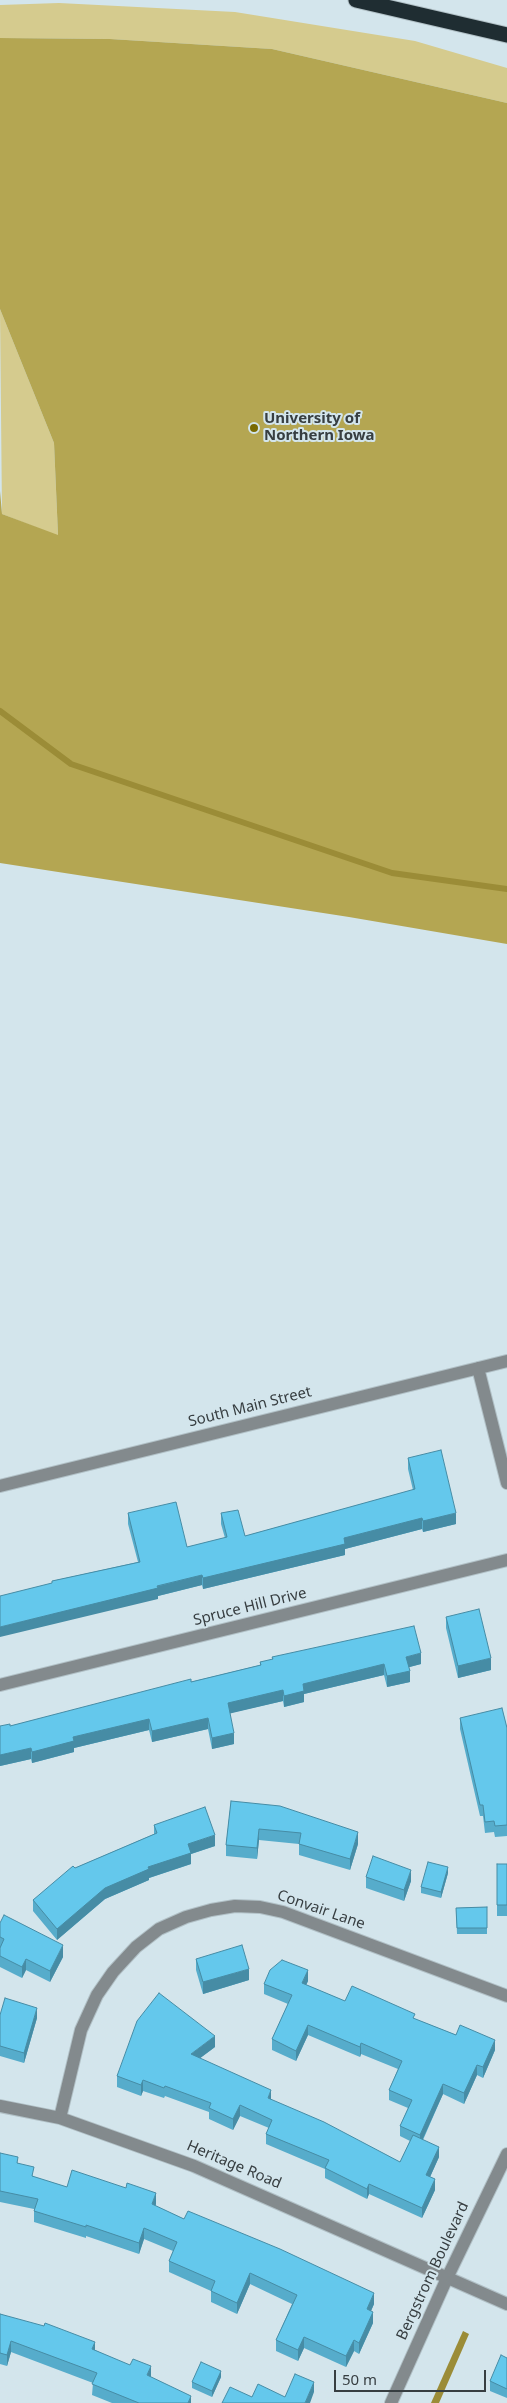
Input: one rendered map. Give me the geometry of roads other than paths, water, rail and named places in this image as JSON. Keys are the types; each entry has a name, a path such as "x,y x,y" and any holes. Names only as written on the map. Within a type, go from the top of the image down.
{"highway":[{"path":"356,0 507,35"}],"street":[{"name":"South Main Street","path":"0,1486 507,1361"},
{"path":"478,1368 507,1483"},
{"name":"Spruce Hill Drive","path":"0,1685 507,1560"},
{"name":"Convair Lane","path":"60,2118 80,2030 97,1995 113,1972 136,1948 159,1929 186,1917 211,1910 235,1906 260,1907 283,1912 507,1996"},
{"name":"Heritage Road","path":"0,2106 60,2118 194,2166 448,2276 507,2304"},
{"name":"Bergstrom Boulevard","path":"391,2403 448,2276 507,2154"}],"waterway":[{"path":"0,711 71,764 392,873 507,889"}],"place":[{"name":"University of Northern Iowa","path":"254,428"}]}
